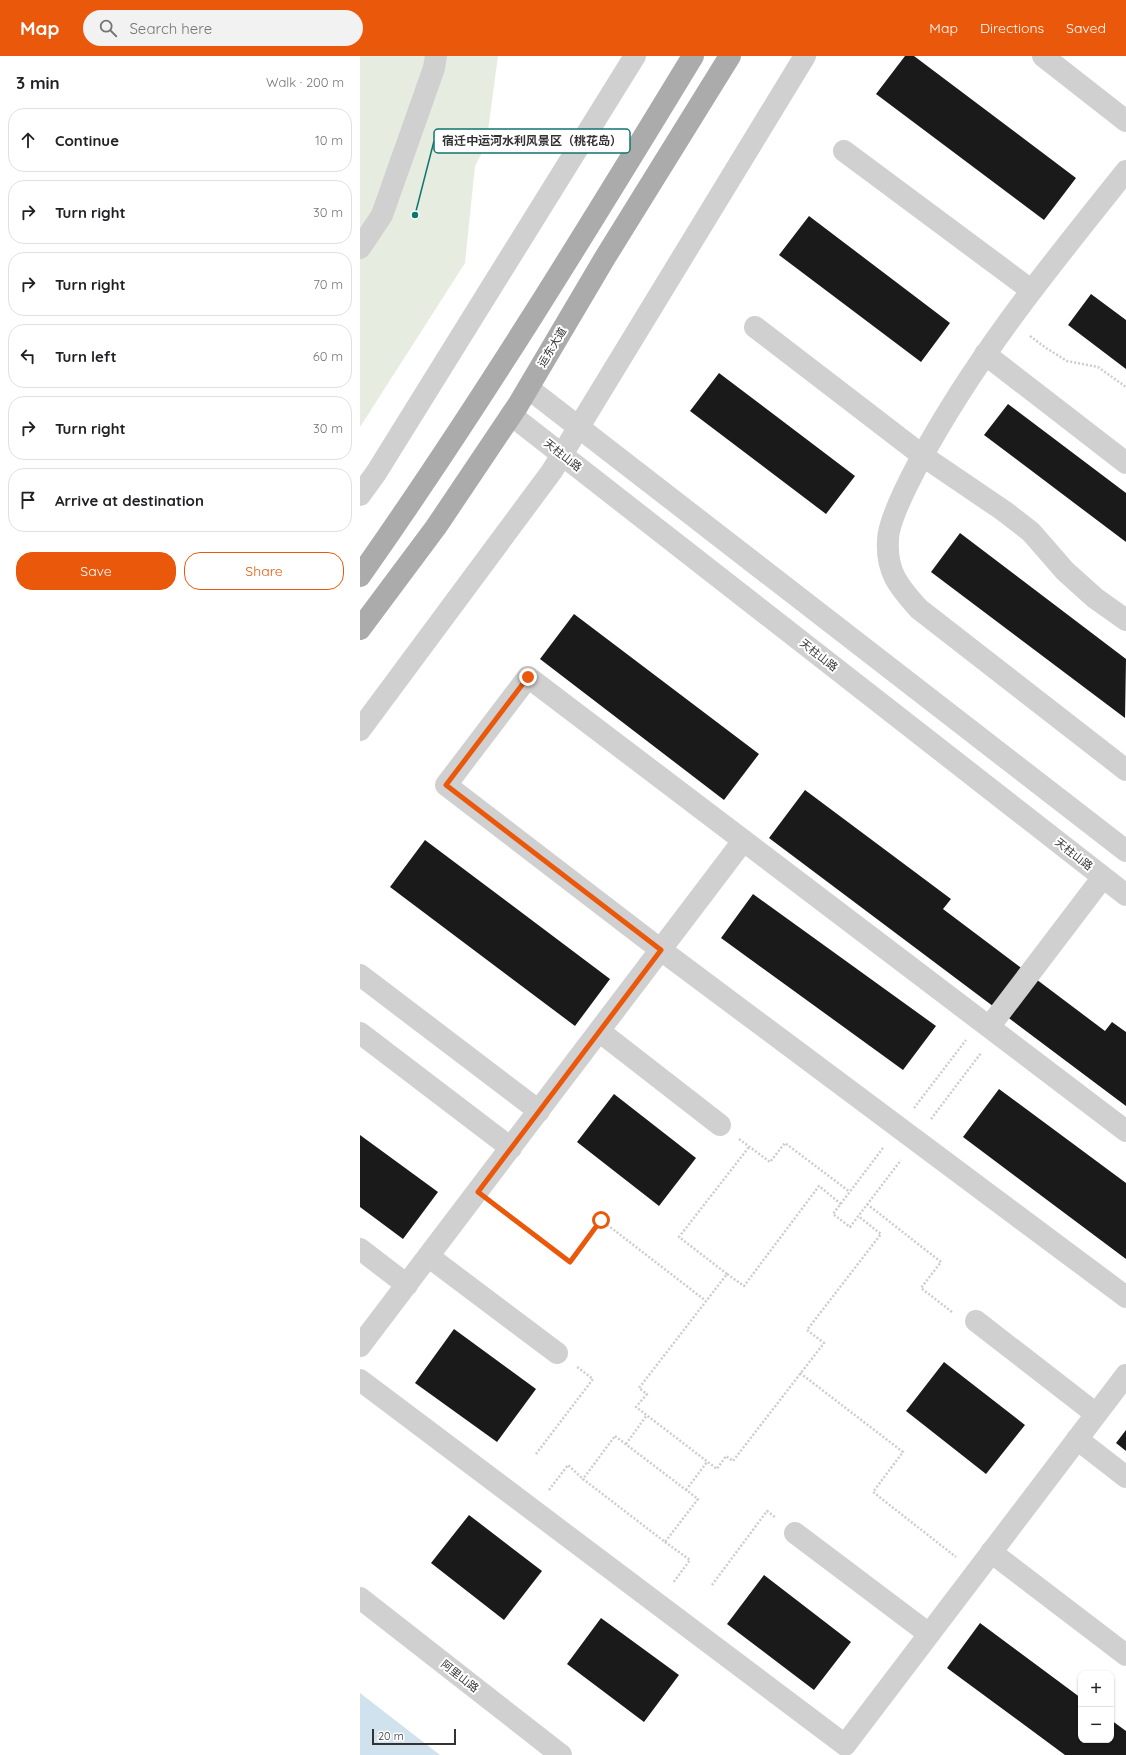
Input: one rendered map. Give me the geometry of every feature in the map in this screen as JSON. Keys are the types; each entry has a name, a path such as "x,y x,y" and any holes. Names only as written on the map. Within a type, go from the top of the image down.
{"main road":[{"path":"360,576 484,393 693,56"},
{"name":"运东大道","path":"360,629 436,527 512,415 606,256 730,56"}],"street":[{"path":"360,248 382,215 434,68 436,56"},
{"path":"360,495 376,473 635,56"},
{"path":"360,730 552,471 805,56"},
{"path":"1043,56 1126,121"},
{"path":"844,151 1031,290"},
{"path":"1126,171 1031,290 985,354 941,423 905,490 888,538 888,553 892,574 902,590 919,609 1126,770"},
{"path":"755,327 923,456 1004,511 1031,532 1065,571 1095,598 1126,620"},
{"path":"985,354 1126,462"},
{"path":"528,388 1126,851"},
{"name":"天柱山路","path":"512,415 1126,895"},
{"path":"1126,1132 528,677 446,785 661,950 1126,1297"},
{"path":"360,1346 743,841"},
{"path":"988,1027 1103,877"},
{"path":"360,975 539,1111"},
{"path":"599,1031 720,1125"},
{"path":"360,1033 511,1148"},
{"path":"360,1249 407,1285"},
{"path":"428,1256 557,1353"},
{"path":"976,1321 1096,1414"},
{"path":"360,1380 851,1750 929,1634 1126,1375"},
{"path":"1077,1439 1126,1477"},
{"path":"796,1533 929,1634"},
{"path":"991,1552 1126,1655"},
{"name":"阿里山路","path":"360,1598 561,1755"}],"path":[{"path":"1009,320 1046,348 1067,361 1098,367 1126,387"},
{"path":"988,1027 907,1134 850,1192 833,1214 850,1227 867,1204 907,1134 988,1027"},
{"path":"720,1125 770,1162 785,1143 850,1192"},
{"path":"749,1147 679,1237 744,1286 818,1186 841,1204"},
{"path":"478,1192 570,1262 601,1220 706,1301"},
{"path":"867,1204 941,1262 921,1288 966,1323 976,1321"},
{"path":"728,1274 639,1388 647,1394 636,1407 717,1469 726,1456 733,1461 824,1343 807,1330 881,1234 858,1216"},
{"path":"536,1454 593,1379 557,1353"},
{"path":"800,1373 903,1452 873,1492 976,1573"},
{"path":"626,1444 647,1416"},
{"path":"583,1479 615,1436 626,1444 698,1499 666,1542"},
{"path":"686,1490 707,1462"},
{"path":"533,1511 568,1465 583,1479 690,1560 657,1604"},
{"path":"712,1585 767,1511 796,1533"}],"shaded area":[{"path":"360,56 498,56 486,145 475,166 465,263 360,427"}],"water":[{"path":"360,1693 440,1755 360,1755"}],"building":[{"path":"905,56 914,56 1076,178 1044,220 876,94"},
{"path":"809,216 950,323 921,362 779,255"},
{"path":"1091,294 1126,320 1126,369 1068,325"},
{"path":"719,373 855,476 826,514 690,411"},
{"path":"1008,404 1126,493 1126,542 984,435"},
{"path":"960,533 1126,659 1125,718 931,572"},
{"path":"574,614 759,754 724,800 540,659"},
{"path":"805,790 951,899 943,909 1105,1031 1112,1022 1126,1032 1126,1106 769,838"},
{"path":"425,840 610,979 575,1026 390,887"},
{"path":"753,894 936,1026 903,1070 721,938"},
{"path":"999,1089 1126,1183 1126,1259 963,1137"},
{"path":"614,1094 696,1158 659,1206 577,1142"},
{"path":"360,1135 438,1192 403,1239 360,1207"},
{"path":"454,1329 536,1389 497,1442 415,1383"},
{"path":"944,1362 1025,1425 986,1474 906,1411"},
{"path":"1126,1430 1126,1451 1116,1443"},
{"path":"469,1515 542,1571 504,1620 431,1563"},
{"path":"764,1575 851,1642 814,1690 727,1624"},
{"path":"601,1618 679,1675 644,1722 567,1664"},
{"path":"980,1623 1078,1696 1078,1743 1114,1743 1114,1722 1126,1731 1126,1755 1065,1755 947,1668"}],"place":[{"name":"宿迁中运河水利风景区（桃花岛）","path":"415,215"}],"route":[{"path":"528,677 446,785 661,950 478,1192 570,1262 601,1220"}]}
